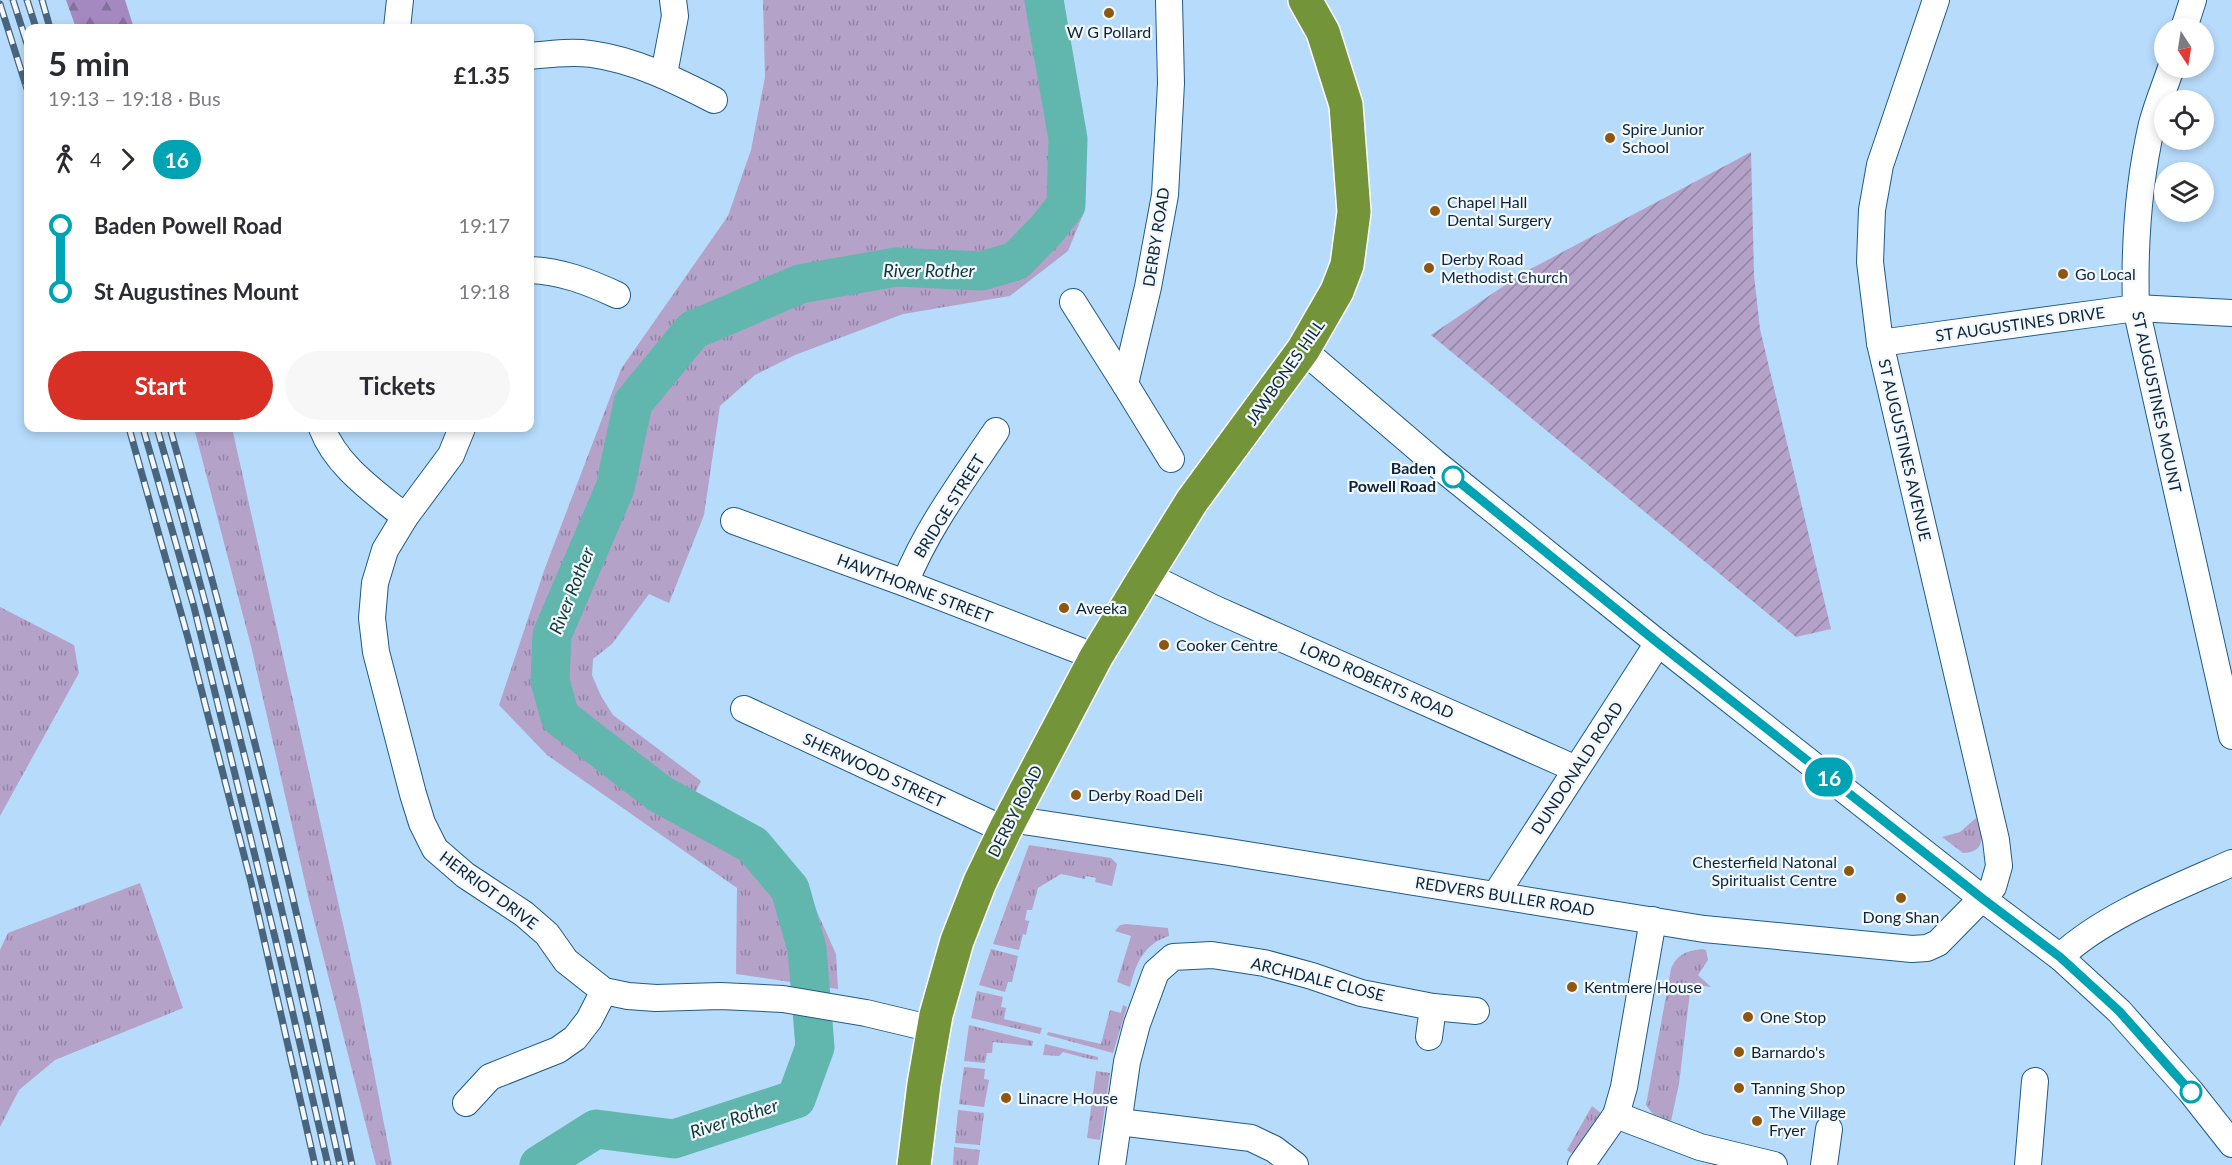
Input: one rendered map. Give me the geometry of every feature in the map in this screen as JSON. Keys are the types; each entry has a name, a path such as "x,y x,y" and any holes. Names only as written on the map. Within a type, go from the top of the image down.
{"highway":[{"name":"JAWBONES HILL","path":"1200,490 1304,350 1340,282 1350,248 1354,212 1346,105 1323,32 1305,0"},
{"name":"DERBY ROAD","path":"914,1165 933,1029 957,941 980,882 1007,825 1096,657 1200,490"}],"street":[{"path":"397,24 400,0"},
{"path":"664,74 675,16 673,0"},
{"name":"DERBY ROAD","path":"1125,384 1148,287 1165,195 1171,82 1169,0"},
{"name":"ST AUGUSTINES AVENUE","path":"1936,0 1880,165 1872,210 1870,262 1880,344 1996,840 1999,866 1993,887 1983,899"},
{"path":"2187,18 2193,0"},
{"path":"534,56 590,54 614,59 664,74 714,100"},
{"name":"ST AUGUSTINES MOUNT","path":"2167,78 2152,122 2139,192 2134,256 2136,308 2214,664 2232,736"},
{"path":"534,270 565,274 586,292 617,295"},
{"path":"1073,302 1171,459"},
{"name":"ST AUGUSTINES DRIVE","path":"1880,344 2136,308 2232,313"},
{"path":"1304,350 1434,462 1658,643 2060,957 2119,1011 2191,1092 2232,1144"},
{"name":"BRIDGE STREET","path":"905,583 918,551 936,520 996,431"},
{"path":"324,432 337,455 360,480 405,517"},
{"name":"HERRIOT DRIVE","path":"460,432 451,455 405,517 385,550 375,583 372,618 376,652 422,823 435,849 465,875 524,914 547,934 566,962 604,991 627,996 656,998 720,996 783,999 839,1008 933,1029"},
{"name":"HAWTHORNE STREET","path":"734,521 905,583 1096,657"},
{"name":"LORD ROBERTS ROAD","path":"1146,575 1213,608 1576,769"},
{"name":"DUNDONALD ROAD","path":"1496,894 1658,643"},
{"name":"SHERWOOD STREET","path":"744,710 1007,825"},
{"name":"REDVERS BULLER ROAD","path":"1007,825 1496,894 1704,929 1912,950 1927,948 1938,943 1983,899"},
{"path":"2060,957 2071,946 2096,930 2156,897 2232,863"},
{"path":"1581,1165 1616,1115 1630,1057 1653,920"},
{"name":"ARCHDALE CLOSE","path":"1112,1165 1127,1062 1137,1024 1156,972 1173,957 1212,956 1264,963 1361,993 1433,1007 1476,1011"},
{"path":"466,1103 485,1069 558,1050 575,1038 589,1020 604,991"},
{"path":"1429,1037 1433,1007"},
{"path":"2028,1165 2035,1081"},
{"path":"1616,1115 1700,1147 1774,1165"},
{"path":"1119,1122 1251,1138 1274,1149 1294,1164"},
{"path":"1824,1165 1829,1129"}],"green space":[{"path":"66,0 125,0 133,24 75,24"},
{"path":"763,0 1030,0 1056,135 1055,200 1084,212 1068,251 1010,296 903,314 795,355 755,375 720,406 704,515 669,603 649,594 612,644 593,659 592,675 613,715 701,781 693,797 767,840 803,881 836,954 838,989 736,974 737,888 547,755 499,705 545,568 621,369 728,216 751,150 765,77"},
{"path":"1751,152 1754,275 1760,329 1831,629 1796,637 1431,335 1523,273"},
{"path":"195,432 233,432 360,1000 392,1165 376,1165 309,900 251,646"},
{"path":"0,607 74,645 79,673 0,816"},
{"path":"1976,818 1981,842 1980,846 1971,852 1963,853 1942,837 1960,832"},
{"path":"1029,845 1111,858 1117,864 1112,886 1095,882 1096,878 1086,876 1085,879 1061,874 1038,888 1032,910 1027,910 1025,920 1029,921 1019,950 993,944"},
{"path":"140,883 183,1008 55,1060 19,1090 0,1127 0,950 8,933"},
{"path":"1120,925 1168,928 1169,936 1147,949 1138,962 1130,987 1117,982 1131,936 1115,931"},
{"path":"991,949 1018,956 1012,982 1008,982 1005,992 979,985"},
{"path":"1706,950 1708,960 1698,975 1711,987 1691,984 1679,1084 1671,1121 1653,1114 1646,1105 1671,969 1683,954"},
{"path":"977,991 1003,997 1001,1007 1006,1008 1004,1019 1042,1028 1040,1034 971,1018"},
{"path":"1123,1005 1127,1007 1113,1053 1047,1035 1048,1032 1101,1044 1110,1010 1121,1013"},
{"path":"969,1025 1033,1041 1032,1046 993,1042 992,1053 987,1053 985,1063 964,1061"},
{"path":"1045,1044 1098,1057 1098,1060 1063,1052 1059,1056 1043,1055"},
{"path":"964,1067 985,1069 984,1079 989,1080 984,1107 959,1104"},
{"path":"1096,1071 1110,1073 1100,1140 1087,1138"},
{"path":"1592,1106 1602,1114 1574,1155 1567,1150"},
{"path":"958,1110 984,1113 980,1145 955,1143"},
{"path":"954,1147 980,1150 978,1165 953,1165"}],"waterway":[{"name":"River Rother","path":"539,1165 596,1129 674,1139 796,1099 815,1047 807,949 790,889 753,845 660,794 560,717 550,681 552,635 615,488 633,403 693,330 800,284 896,267 981,271 1016,261 1047,229 1066,205 1068,139 1044,0"}],"railway":[{"path":"13,0 24,34"},
{"path":"27,0 35,24"},
{"path":"42,0 49,24"},
{"path":"0,4 24,79"},
{"path":"130,432 188,638 251,882 315,1165"},
{"path":"144,432 194,607 328,1165"},
{"path":"158,432 183,519 254,795 340,1165"},
{"path":"171,432 268,795 312,979 352,1165"}],"bus line":[{"name":"16","path":"1453,477 1658,643 2060,957 2119,1011 2191,1092"}],"place":[{"name":"W G Pollard","path":"1109,13"},
{"name":"Spire Junior School","path":"1610,138"},
{"name":"Chapel Hall Dental Surgery","path":"1435,211"},
{"name":"Derby Road Methodist Church","path":"1429,268"},
{"name":"Go Local","path":"2063,274"},
{"name":"Baden Powell Road","path":"1453,477"},
{"name":"Aveeka","path":"1064,608"},
{"name":"Cooker Centre","path":"1164,645"},
{"name":"Derby Road Deli","path":"1076,795"},
{"name":"Chesterfield Natonal Spiritualist Centre","path":"1849,871"},
{"name":"Dong Shan","path":"1901,898"},
{"name":"Kentmere House","path":"1572,987"},
{"name":"One Stop","path":"1748,1017"},
{"name":"Barnardo's","path":"1739,1052"},
{"name":"Tanning Shop","path":"1739,1088"},
{"name":"Linacre House","path":"1006,1098"},
{"name":"The Village Fryer","path":"1757,1121"}]}
